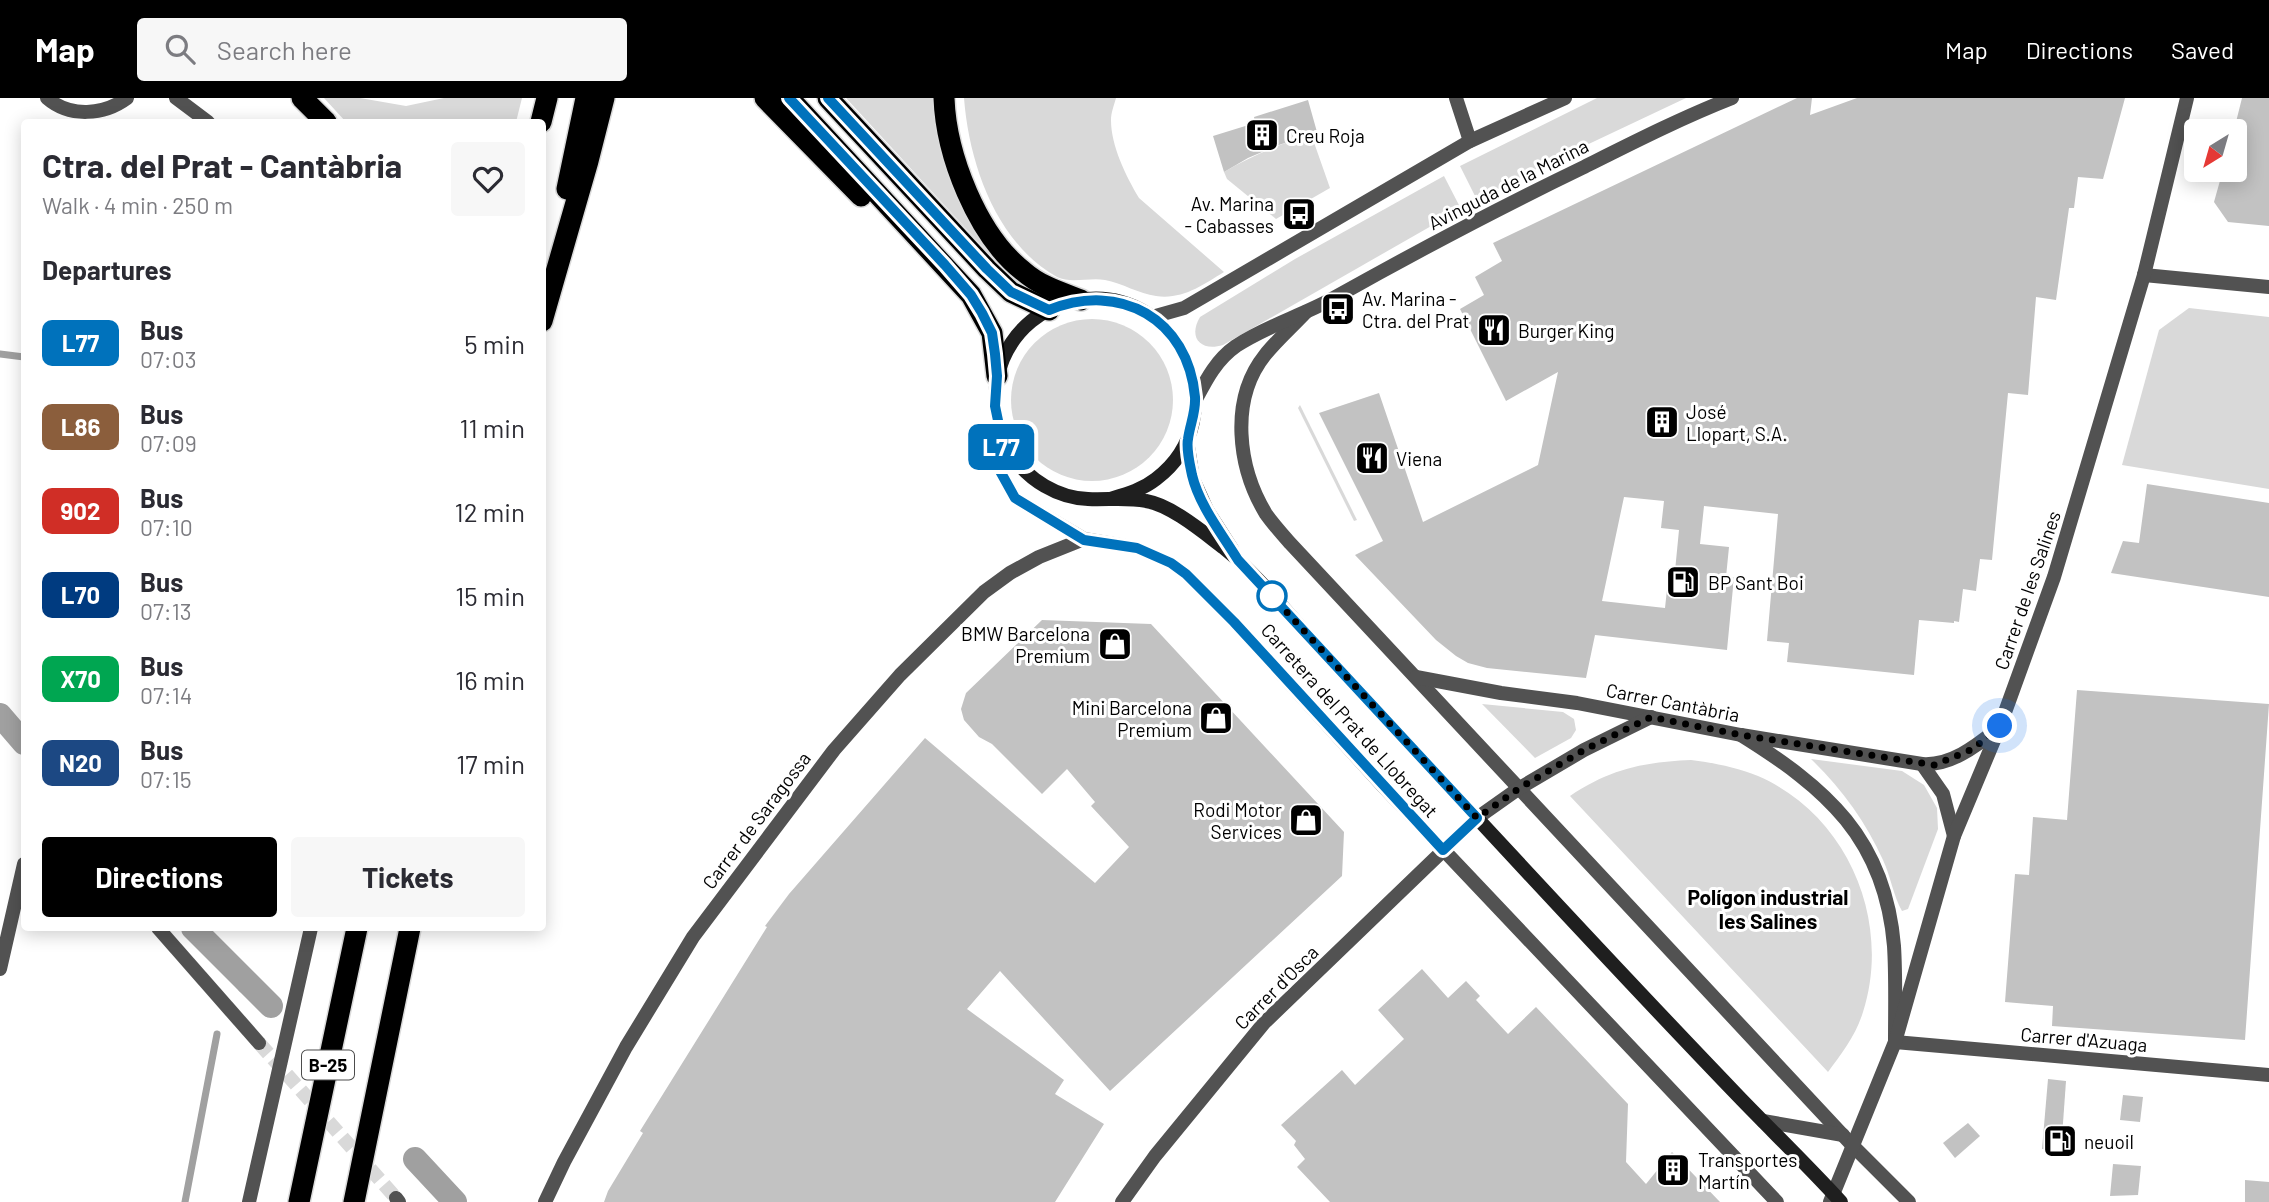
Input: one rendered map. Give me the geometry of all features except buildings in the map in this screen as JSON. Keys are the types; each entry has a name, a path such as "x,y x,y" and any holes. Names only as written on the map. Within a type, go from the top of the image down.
{"highway":[{"path":"302,98 323,119"},
{"path":"542,119 547,98"},
{"path":"546,289 586,98"},
{"path":"546,307 604,98"},
{"path":"765,98 854,189 898,228 932,251"},
{"path":"789,98 971,295 992,333 997,376"},
{"path":"828,98 987,269 1011,292 1049,310"},
{"path":"943,98 944,114 956,164 973,207 995,241 1021,271 1048,288 1081,300"},
{"name":"B-25","path":"299,1202 356,931"},
{"name":"B-25","path":"354,1202 409,931"}],"street":[{"path":"47,98 52,103 73,111 95,112 117,106 127,98"},
{"path":"176,98 204,119"},
{"path":"1456,98 1470,141"},
{"path":"1152,317 1184,309 1470,141 1565,98"},
{"name":"Avinguda de la Marina","path":"1195,401 1222,357 1270,326 1306,312 1491,212 1689,115 1732,98"},
{"name":"Carrer de les Salines","path":"1835,1199 1847,1140 1895,1042 1954,836 2000,726 2054,577 2144,275 2187,98"},
{"path":"2144,275 2269,287"},
{"path":"1110,499 1135,492 1156,479 1174,462 1187,440 1193,421 1193,376 1184,353 1170,333 1152,317 1118,302 1081,300 1049,310 1028,325 1002,359 997,376 995,406 1001,435 1014,459 1033,479 1057,492 1083,499 1149,501 1191,523 1238,560 1835,1199"},
{"name":"Avinguda de la Marina","path":"1306,312 1263,357 1249,384 1242,417 1242,448 1249,479 1267,515 1416,677"},
{"name":"Carretera del Prat de Llobregat","path":"1001,435 1000,471 1015,498 1084,540 1137,548 1171,563 1186,574 1777,1202"},
{"path":"1187,440 1193,479 1207,510 1238,560"},
{"name":"Carrer de Saragossa","path":"545,1202 626,1047 693,937 834,750 900,675 984,592 1039,557 1084,540"},
{"path":"1416,677 1847,1140 1909,1202"},
{"name":"Carrer Cantàbria","path":"1416,677 1922,764 1934,765 1973,749 2000,726"},
{"name":"Carrer d'Osca","path":"1122,1202 1155,1156 1264,1023 1477,818 1518,789 1584,750 1651,717"},
{"path":"1741,735 1807,780 1843,814 1861,840 1881,889 1894,943 1895,1042"},
{"path":"1922,764 1943,793 1954,836"},
{"path":"0,969 21,877"},
{"path":"161,931 259,1043"},
{"path":"249,1202 310,931"},
{"name":"Carrer d'Azuaga","path":"1895,1042 2269,1076"},
{"path":"1763,1121 1847,1140"}],"shaded area":[{"path":"324,98 360,98 406,106 444,98 522,98 517,119 343,119"},
{"path":"846,98 934,98 997,257 992,257"},
{"path":"964,98 1116,98 1111,117 1116,150 1139,198 1224,272 1183,294 1166,297 1150,295 1105,280 1068,280 1057,277 1017,244 1002,223 990,199 972,149"},
{"path":"1597,98 1686,98 1477,200 1460,166"},
{"path":"1311,134 1330,188 1276,219 1227,179 1224,172 1235,166"},
{"path":"1444,176 1461,209 1223,345 1208,346 1198,341 1195,331 1200,317 1295,259"},
{"path":"2189,308 2269,317 2269,489 2122,465 2159,330"},
{"path":"1092,319 1123,325 1149,343 1167,369 1173,400 1167,431 1149,457 1123,475 1092,481 1061,475 1035,457 1017,431 1011,400 1017,369 1035,343 1061,325"},
{"path":"1300,405 1357,520 1354,521 1298,408"},
{"path":"1482,704 1563,712 1574,719 1576,730 1571,738 1535,758"},
{"path":"1811,759 1902,771 1924,785 1937,808 1938,829 1908,909 1902,911 1883,860 1861,819 1833,782"},
{"path":"1691,760 1750,773 1790,794 1816,817 1838,844 1855,874 1866,908 1871,942 1871,977 1857,1028 1828,1072 1570,796 1613,773 1643,765"}],"waterway":[{"path":"0,354 21,357"},
{"path":"0,715 21,740"},
{"path":"16,734 21,732"},
{"path":"196,931 271,1006"},
{"path":"242,989 247,982"},
{"path":"185,1202 217,1034"},
{"path":"415,1159 455,1202"}],"tunnel":[{"path":"259,1043 396,1198"}],"bus line":[{"name":"L77","path":"789,98 945,265 971,295 982,313 992,333 995,354 995,406 1001,435 1000,471 1015,498 1084,540 1105,541 1137,548 1171,563 1186,574 1234,622 1443,850 1477,818 1238,560 1207,510 1193,479 1187,440 1195,401 1193,376 1184,353 1170,333 1152,317 1118,302 1081,300 1049,310 1011,292 828,98"}],"place":[{"name":"Creu Roja","path":"1262,135"},
{"name":"Av. Marina - Cabasses","path":"1299,214"},
{"name":"Av. Marina - Ctra. del Prat","path":"1338,309"},
{"name":"Burger King","path":"1494,330"},
{"name":"José Llopart, S.A.","path":"1662,422"},
{"name":"Viena","path":"1372,458"},
{"name":"BP Sant Boi","path":"1683,582"},
{"name":"BMW Barcelona Premium","path":"1115,644"},
{"name":"Mini Barcelona Premium","path":"1216,718"},
{"name":"Rodi Motor Services","path":"1306,820"},
{"name":"neuoil","path":"2060,1141"},
{"name":"Transportes Martín","path":"1673,1170"}],"district":[{"name":"Polígon industrial les Salines","path":"1768,908"}],"route":[{"path":"1272,596 1477,818 1518,789 1584,750 1651,717 1741,735 1934,765 1973,749 2000,726"}]}
